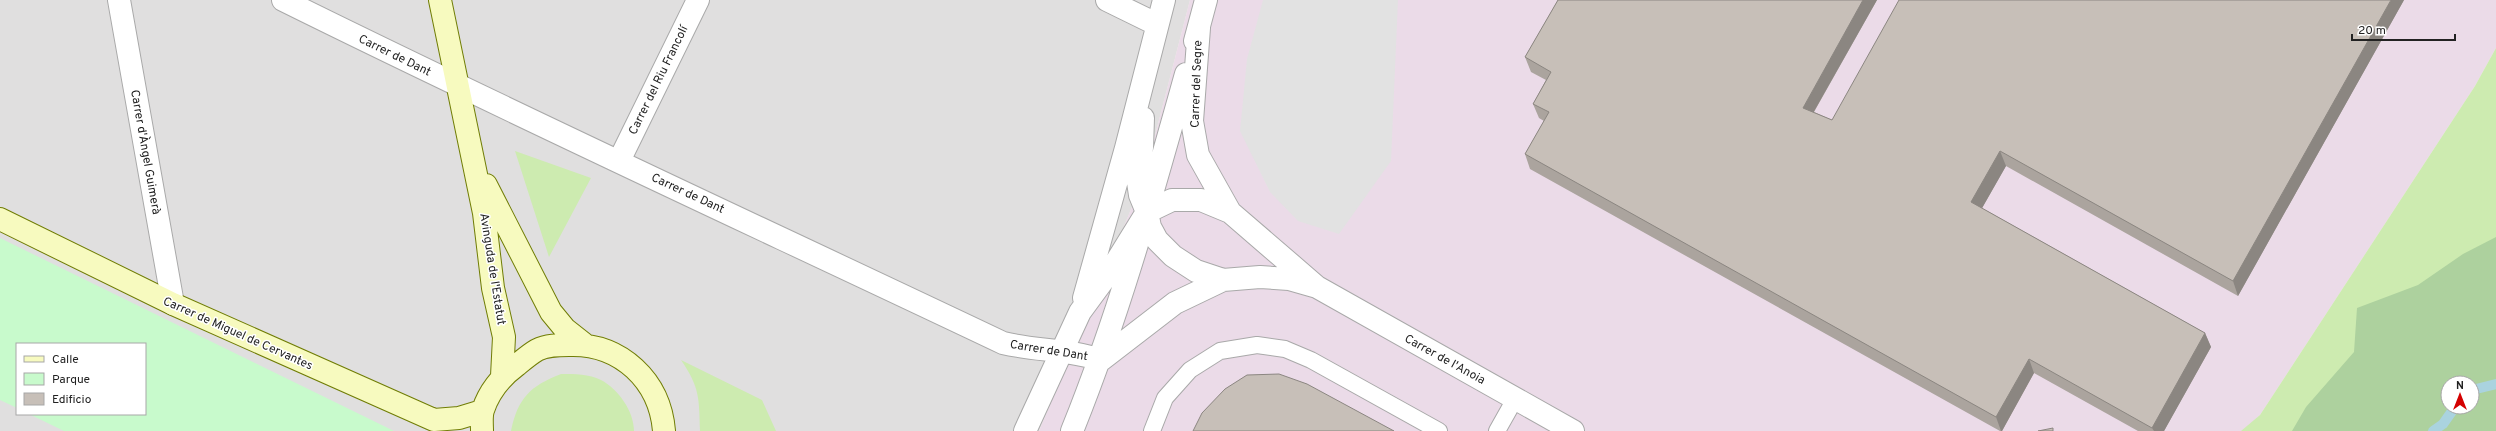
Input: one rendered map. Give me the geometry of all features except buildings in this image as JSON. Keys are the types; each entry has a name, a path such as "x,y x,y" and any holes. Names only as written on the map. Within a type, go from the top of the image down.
{"main road":[{"name":"Avinguda de l'Estatut","path":"440,0 475,162 493,288 504,337 502,376"},
{"name":"Avinguda de l'Estatut","path":"475,162 551,312 565,328 584,344"},
{"name":"Carrer de Miguel de Cervantes","path":"0,219 173,304 434,420 459,418 482,421"},
{"path":"482,421 502,376 537,350 552,345 584,344 613,352 639,371 651,387 663,417 664,431"}],"street":[{"name":"Carrer d'Àngel Guimerà","path":"119,0 173,304"},
{"name":"Carrer de Dant","path":"283,0 460,88 619,161 1003,343 1023,348 1062,350 1101,360"},
{"name":"Carrer del Riu Francolí","path":"619,161 698,0"},
{"path":"1107,0 1156,24"},
{"name":"Carrer del Segre","path":"1025,431 1080,312 1126,148 1156,24 1164,0"},
{"name":"Carrer del Segre","path":"1072,431 1101,360 1147,212 1206,0"},
{"name":"Carrer del Segre","path":"1199,28 1192,121 1197,148 1215,188 1230,212"},
{"name":"Carrer del Segre","path":"1143,79 1142,148 1137,175 1140,195 1147,212 1150,227 1157,240 1173,256 1196,270 1223,280"},
{"path":"1147,212 1172,200 1201,200 1230,212"},
{"name":"Carrer del Segre","path":"1080,312 1113,266 1147,212"},
{"name":"Carrer de l'Anoia","path":"1230,212 1317,287 1573,431"},
{"name":"Carrer de l'Anoia","path":"1223,280 1260,277 1289,279 1317,287"},
{"path":"1101,360 1175,303 1223,280"}],"lane":[{"path":"1152,431 1165,398 1190,370 1220,351 1257,345 1285,349 1311,360 1439,431"},
{"path":"1497,431 1515,399"}],"shaded area":[{"path":"0,0 1190,0 1144,178 1039,431 0,431"},
{"path":"1190,0 2496,0 2496,48 2475,86 2260,415 2244,431 1039,431 1144,178"},
{"path":"1263,0 1398,0 1391,161 1339,234 1298,221 1270,192 1240,131 1247,59"}],"green space":[{"path":"2496,48 2496,431 2241,431 2260,415 2475,86"},
{"path":"515,151 591,178 549,257"},
{"path":"2496,237 2496,431 2292,431 2306,407 2354,352 2357,308 2418,285 2463,254"},
{"path":"0,238 394,431 64,431 31,415 146,415 146,343 16,343 16,408 0,400"},
{"path":"681,360 762,400 776,431 700,431 699,401 695,386"},
{"path":"561,374 587,375 607,384 624,401 631,416 634,431 511,431 517,410 527,395 541,383"}],"waterway":[{"path":"2480,388 2496,384"},
{"path":"2433,431 2443,424 2449,415"}]}
